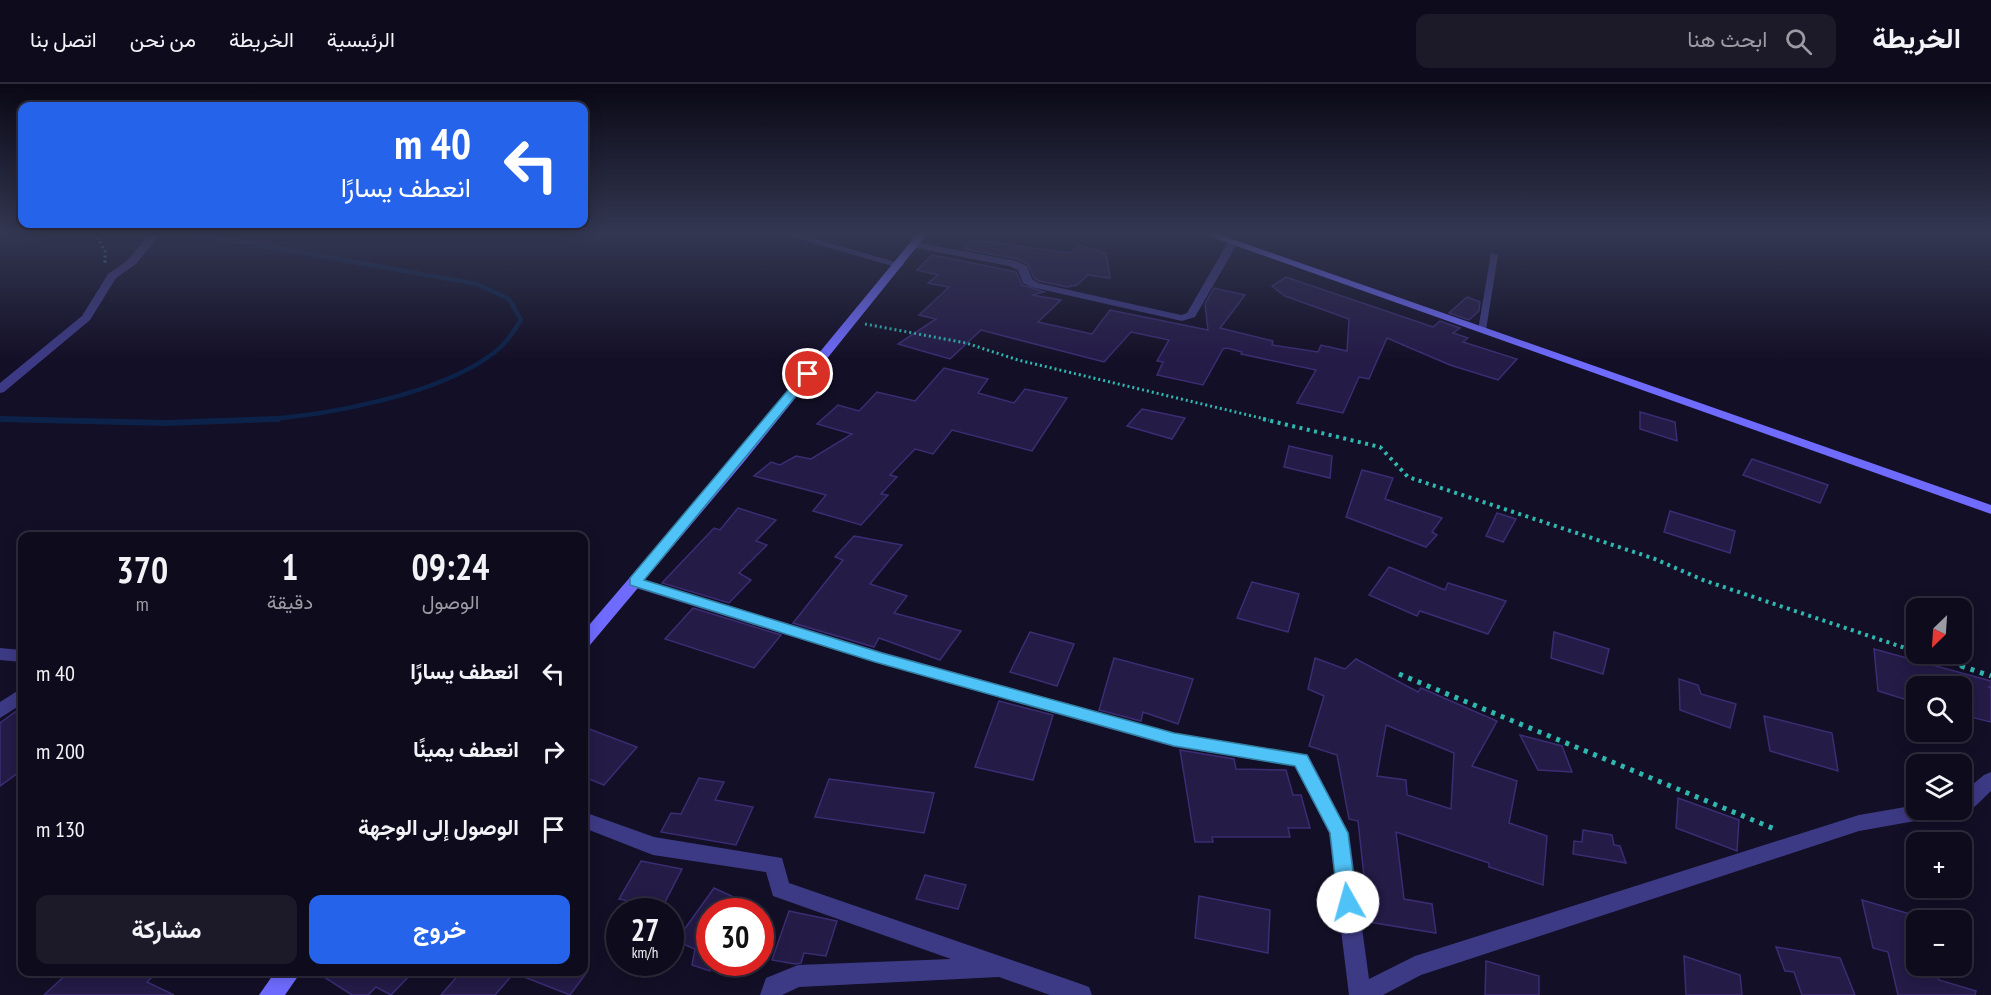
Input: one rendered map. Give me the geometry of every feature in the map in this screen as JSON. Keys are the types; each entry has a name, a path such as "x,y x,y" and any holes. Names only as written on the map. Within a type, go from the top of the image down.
{"main road":[{"path":"588,636 891,276"},
{"path":"1324,276 1991,510"},
{"path":"270,995 287,976"}],"street":[{"path":"0,389 86,318 112,276"},
{"path":"1026,276 1028,281 1035,285 1182,318 1191,315 1214,276"},
{"path":"635,582 880,658 1174,740 1301,760 1339,833 1361,995 1415,966 1859,823 1906,815"},
{"path":"0,654 18,656"},
{"path":"0,711 18,698"},
{"path":"1972,796 1991,780"},
{"path":"588,822 653,846 775,864 780,889 1082,995"},
{"path":"771,995 774,986 798,976 1004,968"}],"lane":[{"path":"1482,330 1491,276"}],"path":[{"path":"851,322 966,343 1018,360 1380,447 1408,477 1655,559 1703,580 1906,648"},
{"path":"1954,664 1991,676"},
{"path":"1399,674 1803,841"}],"building":[{"path":"937,276 1018,276 1022,285 1044,292 1032,295 1061,300 1038,322 1092,334 1110,310 1208,330 1205,304 1214,288 1245,295 1220,328 1273,341 1272,345 1318,352 1321,345 1347,351 1349,319 1285,296 1272,286 1286,277 1433,327 1440,321 1460,328 1453,333 1468,338 1463,342 1517,359 1498,380 1450,365 1387,338 1369,379 1359,377 1343,413 1297,403 1316,370 1241,354 1242,352 1227,348 1223,349 1203,385 1157,375 1163,362 1157,361 1169,340 1131,332 1104,362 981,330 950,359 898,344 936,319 919,315 949,287 928,283"},
{"path":"1033,276 1087,276 1077,285 1067,287 1034,278"},
{"path":"1467,297 1480,302 1479,311 1469,320 1449,313"},
{"path":"944,368 988,379 978,393 1014,403 1025,389 1067,398 1032,451 952,430 933,454 915,449 890,475 897,477 881,494 888,495 861,525 813,511 826,495 754,476 771,462 780,465 796,456 811,459 852,434 817,424 838,405 859,411 877,392 915,401"},
{"path":"1142,409 1185,418 1172,439 1127,426"},
{"path":"1640,412 1675,422 1677,441 1640,429"},
{"path":"1289,446 1332,456 1330,478 1284,467"},
{"path":"1752,459 1828,485 1820,503 1743,475"},
{"path":"1362,470 1393,478 1385,499 1442,518 1432,532 1437,535 1426,547 1346,517"},
{"path":"738,508 776,520 756,541 767,545 739,573 751,580 729,603 662,583 714,528 720,530"},
{"path":"1670,511 1735,531 1730,553 1664,532"},
{"path":"1497,513 1516,519 1503,542 1486,536"},
{"path":"854,536 902,545 870,584 907,596 894,613 961,631 940,660 879,638 874,647 793,623 843,560 835,557"},
{"path":"1389,567 1445,590 1448,583 1506,601 1488,634 1420,611 1417,616 1369,595"},
{"path":"1252,582 1299,594 1288,632 1237,618"},
{"path":"693,608 781,635 754,668 665,639"},
{"path":"1030,632 1074,644 1057,686 1010,672"},
{"path":"1554,632 1609,649 1603,674 1551,658"},
{"path":"1874,649 1906,658 1906,664 1929,664 1991,681 1991,687 1988,687 1991,688 1991,722 1972,717 1972,676 1906,676 1906,700 1878,691"},
{"path":"1114,658 1193,679 1178,724 1143,712 1141,721 1099,710"},
{"path":"1315,658 1345,669 1356,659 1418,692 1421,688 1497,721 1472,766 1517,781 1509,823 1547,836 1543,885 1489,867 1489,863 1396,832 1404,899 1432,904 1436,933 1369,922 1358,821 1349,819 1337,755 1309,746 1324,696 1308,689","holes":["1386,725 1454,753 1451,809 1407,795 1406,780 1377,776"]},
{"path":"1679,679 1698,685 1701,694 1736,704 1730,728 1680,710"},
{"path":"999,701 1053,715 1033,780 975,767"},
{"path":"18,710 18,773 0,786 0,723"},
{"path":"1764,716 1832,733 1838,771 1770,751"},
{"path":"588,729 637,747 604,785 588,779"},
{"path":"1520,735 1562,746 1572,772 1538,770"},
{"path":"1180,750 1234,759 1236,769 1286,770 1293,795 1301,795 1310,828 1288,828 1290,837 1212,837 1213,842 1195,842"},
{"path":"699,778 724,782 715,800 753,807 736,845 661,832 671,813 681,814"},
{"path":"829,779 934,793 924,833 815,817"},
{"path":"1678,798 1739,820 1737,851 1676,828"},
{"path":"1583,830 1612,835 1614,845 1620,846 1626,863 1573,854 1574,841 1582,842"},
{"path":"641,861 682,869 667,898 620,898"},
{"path":"925,875 966,885 958,909 916,899"},
{"path":"714,888 736,898 707,898"},
{"path":"1199,896 1270,910 1268,953 1195,938"},
{"path":"1862,900 1906,913 1906,976 1938,976 1939,980 1976,991 1975,995 1898,995 1888,952 1873,948"},
{"path":"789,911 837,921 826,956 804,953 801,963 795,964 774,960"},
{"path":"696,913 696,966 692,965 695,949 684,944 684,930"},
{"path":"1776,947 1840,958 1855,995 1802,995 1794,972 1785,971"},
{"path":"1684,956 1740,975 1742,995 1686,995"},
{"path":"1486,961 1539,976 1539,995 1485,995"},
{"path":"65,976 153,976 147,982 174,995 44,995"},
{"path":"322,976 409,976 391,995 376,987 368,995 352,995"},
{"path":"458,976 511,976 495,995 441,995"},
{"path":"522,976 584,976 570,995"}],"waterway":[{"path":"262,420 315,414 381,401 444,380 472,367 495,352 521,320 509,299 477,284 430,276"},
{"path":"45,420 0,419 166,423 262,420"},
{"path":"262,420 278,419"},
{"path":"256,420 262,420"}],"route":[{"path":"808,374 635,582 880,658 1174,740 1301,760 1339,833 1348,902"}]}
